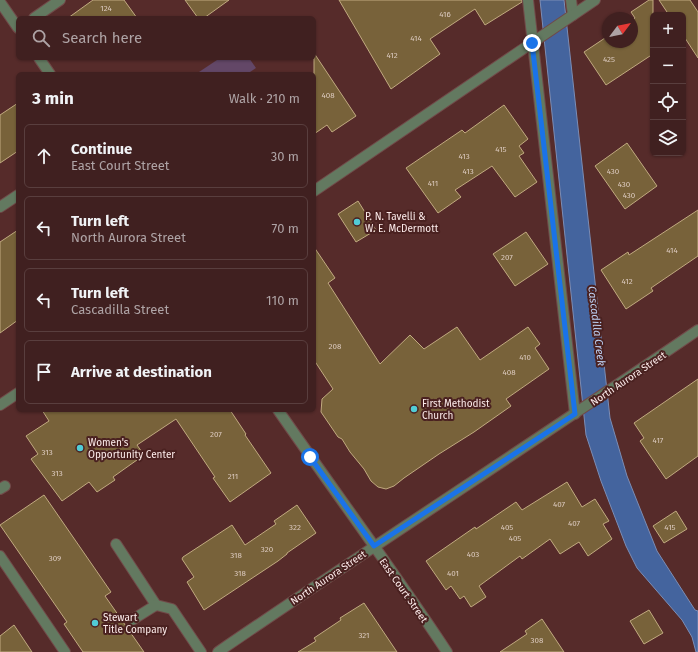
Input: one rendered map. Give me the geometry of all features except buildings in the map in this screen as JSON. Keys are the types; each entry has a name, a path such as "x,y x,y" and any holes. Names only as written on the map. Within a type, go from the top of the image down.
{"street":[{"path":"37,16 60,0"},
{"path":"528,0 575,414"},
{"path":"571,0 573,15"},
{"path":"316,190 595,0"},
{"path":"0,2 16,25"},
{"path":"40,60 49,72"},
{"path":"0,208 16,196"},
{"name":"North Aurora Street","path":"218,652 374,546 575,414 698,330"},
{"path":"0,405 16,394"},
{"name":"East Court Street","path":"279,412 447,652"},
{"path":"116,544 156,605 172,609 201,652"},
{"path":"0,556 65,652"},
{"path":"132,620 156,605"}],"shaded area":[{"path":"217,60 250,60 256,68 250,72 199,72"}],"water":[{"name":"Cascadilla Creek","path":"540,0 564,0 610,418 627,476 657,551 695,610 698,611 698,652 696,652 692,637 682,620 637,568 626,546 601,481 586,435"}],"place":[{"name":"P. N. Tavelli & W. E. McDermott","path":"357,222"},
{"name":"First Methodist Church","path":"414,409"},
{"name":"Women's Opportunity Center","path":"80,448"},
{"name":"Stewart Title Company","path":"95,623"}],"route":[{"path":"310,457 374,546 575,414 532,43"}]}
